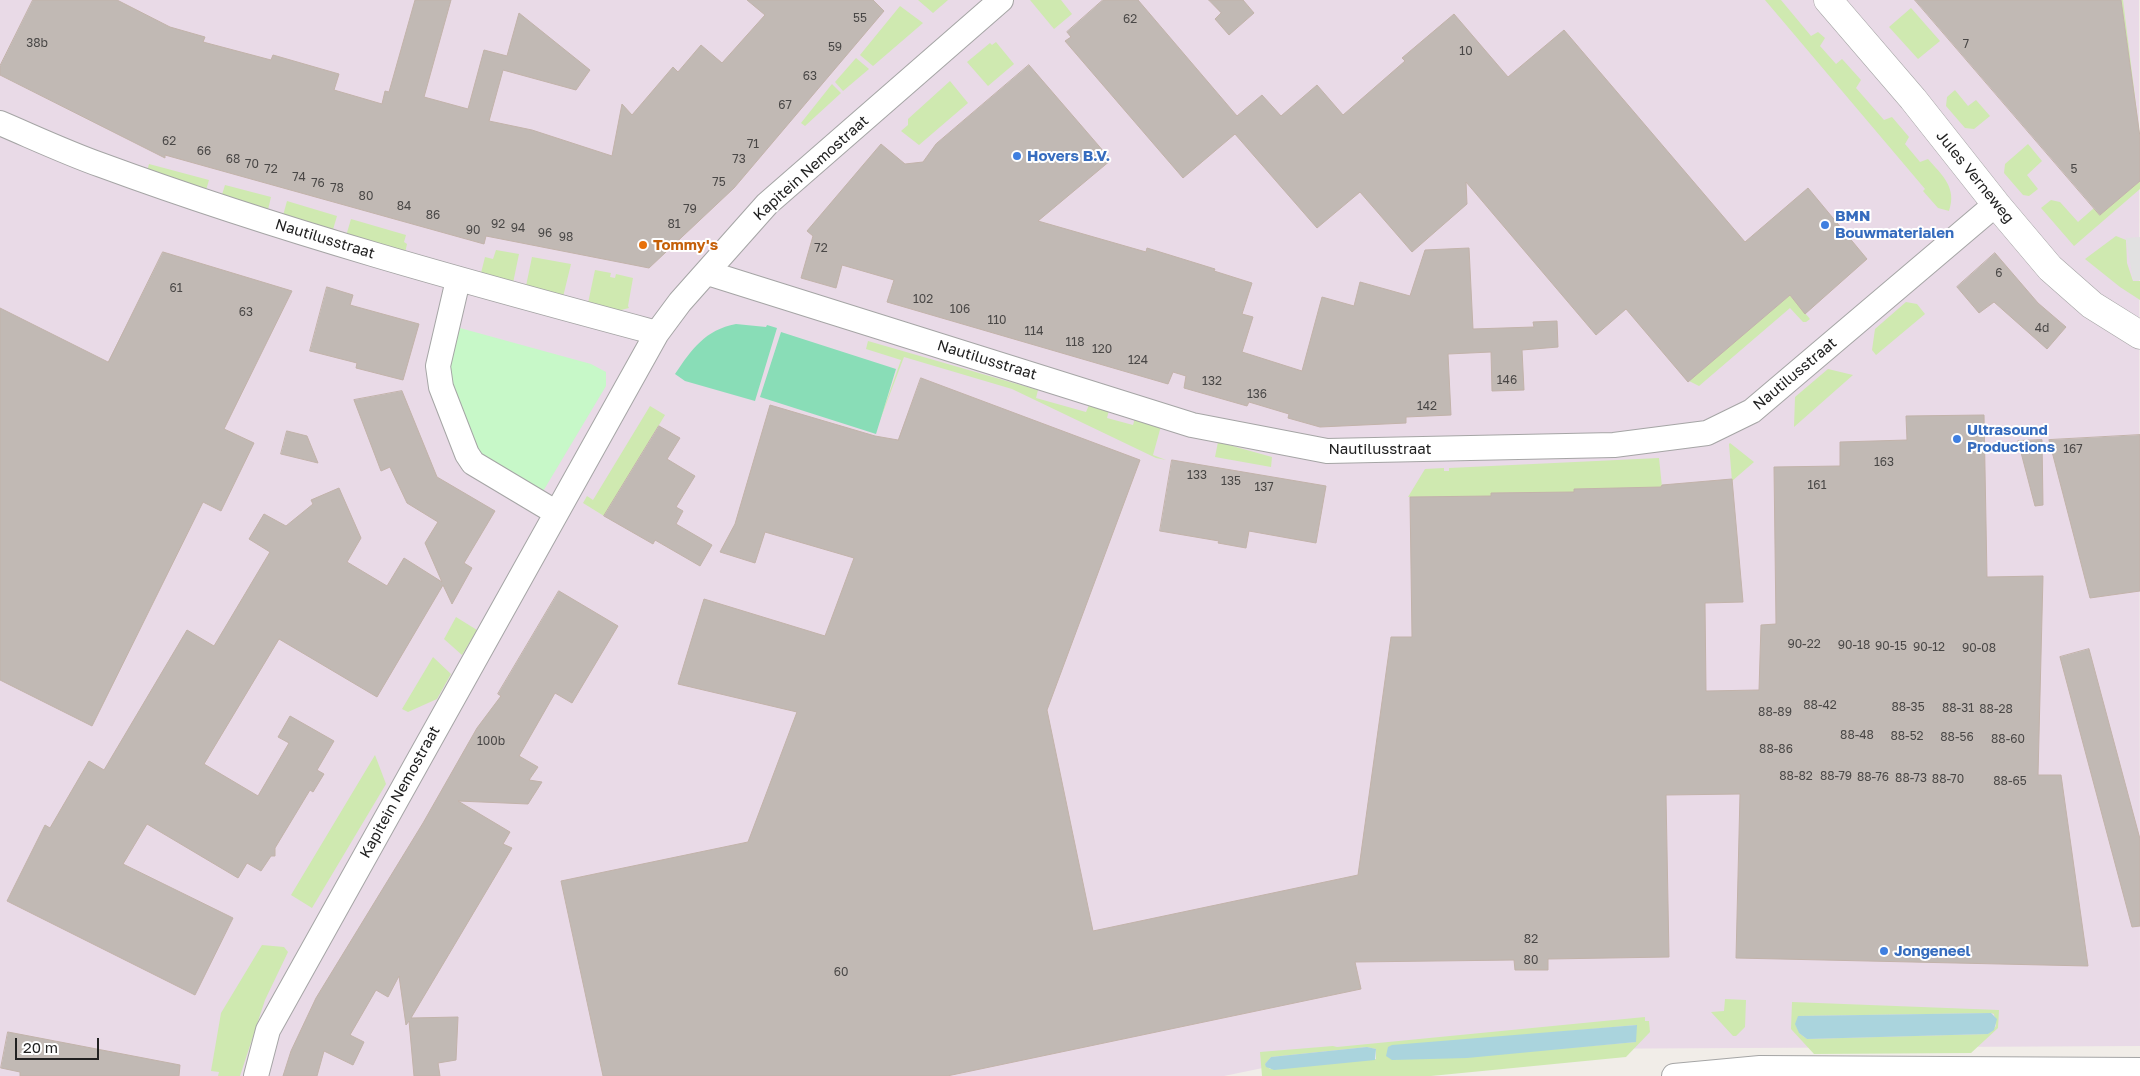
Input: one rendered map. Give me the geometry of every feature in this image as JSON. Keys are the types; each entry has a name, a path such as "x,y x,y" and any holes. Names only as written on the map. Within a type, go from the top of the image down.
{"street":[{"name":"Kapitein Nemostraat","path":"256,1076 268,1030 657,333 680,302 767,204 1001,0"},
{"name":"Jules Verneweg","path":"1828,0 1913,99 1996,204 2050,268 2092,305 2140,335"},
{"name":"Nautilusstraat","path":"0,123 99,165 230,211 458,280 657,333"},
{"name":"Nautilusstraat","path":"708,272 1192,425 1327,451 1614,445 1707,433 1752,411 1996,204"},
{"path":"458,280 438,366 441,387 467,454 473,463 556,512"},
{"path":"1674,1076 1760,1068 2140,1070"}],"shaded area":[{"path":"0,0 2139,0 2140,1046 1350,1050 1224,1076 0,1076"},
{"path":"2140,237 2140,280 2133,280 2126,238"}],"green space":[{"path":"918,0 948,0 933,13"},
{"path":"1030,0 1061,0 1072,14 1054,29"},
{"path":"1765,0 1781,0 1811,36 1818,32 1825,38 1820,46 1836,64 1843,60 1861,80 1856,88 1884,120 1892,117 1909,137 1905,144 1920,162 1928,159 1943,177 1950,189 1951,203 1949,211 1938,208 1923,191 1925,189"},
{"path":"2121,0 2123,0 2140,137"},
{"path":"900,6 923,23 873,66 860,55"},
{"path":"1911,8 1940,41 1918,59 1889,27"},
{"path":"996,42 1014,64 988,86 967,62 990,43 992,45"},
{"path":"856,58 869,69 843,91 835,82"},
{"path":"950,81 968,103 919,145 901,131 908,125 908,119"},
{"path":"832,84 841,93 805,126 801,123"},
{"path":"1955,90 1968,106 1976,100 1990,116 1974,129 1965,128 1946,106 1947,97"},
{"path":"2028,144 2042,161 2027,175 2038,189 2029,196 2023,195 2004,173 2005,164"},
{"path":"149,164 209,180 204,197 145,179"},
{"path":"2140,181 2140,189 2074,246 2041,208 2051,200 2060,202 2078,222 2094,208 2100,215"},
{"path":"225,185 271,197 267,214 220,201"},
{"path":"287,201 337,216 332,233 282,219"},
{"path":"351,219 406,235 404,242 407,244 405,253 346,236"},
{"path":"2116,236 2126,240 2127,263 2133,281 2140,281 2140,300 2120,287 2085,259"},
{"path":"496,250 519,254 513,283 481,273 485,257 493,259"},
{"path":"532,257 571,264 563,297 526,286"},
{"path":"595,270 611,273 610,277 615,278 616,274 633,278 629,308 617,311 588,303"},
{"path":"1790,295 1810,319 1803,322 1790,308 1699,386 1689,381"},
{"path":"1906,302 1917,304 1925,314 1876,355 1872,350 1875,329"},
{"path":"736,324 766,327 767,325 777,328 755,401 685,381 675,374 687,356 700,342 716,331"},
{"path":"460,328 591,364 606,372 606,386 542,493 478,453 448,372"},
{"path":"781,332 896,369 876,434 760,397"},
{"path":"868,341 1038,390 1036,398 1086,412 1089,405 1109,410 1107,418 1133,425 1135,418 1161,426 1153,455 1166,460 1156,458 1012,389 904,357 874,436 901,360 866,349"},
{"path":"1828,369 1853,375 1794,427 1795,397"},
{"path":"650,406 665,415 604,516 583,503 587,496 593,500"},
{"path":"1218,442 1272,457 1271,467 1215,457"},
{"path":"1729,444 1754,462 1732,481"},
{"path":"1659,458 1662,487 1574,489 1576,492 1491,493 1492,496 1408,497 1425,469 1444,468 1444,471 1449,471 1449,468"},
{"path":"456,617 477,630 462,655 444,639"},
{"path":"433,657 451,674 437,699 408,712 402,709"},
{"path":"375,755 386,784 312,908 291,895"},
{"path":"262,945 284,947 288,952 265,1000 240,1076 218,1076 219,1072 211,1071 221,1013"},
{"path":"1725,999 1746,1000 1745,1027 1736,1036 1733,1036 1711,1012 1724,1011"},
{"path":"1792,1002 1999,1010 1998,1028 1971,1053 1814,1054 1791,1029","holes":["1994,1014 1996,1026 1988,1034 1807,1039 1799,1033 1799,1016"]},
{"path":"1645,1017 1645,1021 1649,1021 1650,1032 1626,1057 1431,1076 1262,1076 1260,1052 1337,1047","holes":["1636,1025 1636,1042 1556,1049 1388,1047","1367,1047 1376,1049 1376,1059 1270,1069 1265,1064 1271,1057"]}],"water":[{"path":"1991,1013 1997,1019 1994,1030 1988,1034 1807,1039 1799,1033 1795,1024 1798,1016"},
{"path":"1637,1025 1636,1042 1467,1058 1392,1060 1386,1056 1388,1047 1392,1045"},
{"path":"1367,1047 1376,1049 1375,1060 1274,1070 1266,1067 1265,1064 1271,1057"}],"building":[{"path":"33,0 117,0 170,27 205,37 203,42 271,60 273,55 339,74 334,90 382,104 385,91 389,92 415,0 451,0 424,97 468,109 484,50 507,56 519,13 590,70 576,90 503,70 489,121 532,130 612,156 622,104 632,115 673,67 678,72 701,45 722,63 765,15 747,0 873,0 884,11 734,188 649,268 486,236 484,244 165,155 165,158 0,75 0,66"},
{"path":"1103,0 1138,0 1237,116 1262,95 1281,116 1317,85 1343,115 1405,61 1402,58 1454,14 1508,77 1564,30 1745,242 1808,188 1867,259 1805,314 1790,295 1688,382 1626,309 1596,335 1466,182 1467,204 1412,252 1360,192 1317,228 1235,134 1183,178 1065,41 1071,37 1067,32"},
{"path":"1209,0 1243,0 1254,13 1229,35 1215,19 1221,13"},
{"path":"1915,0 2121,0 2140,137 2140,181 2100,215"},
{"path":"1029,65 1111,160 1038,221 1146,252 1147,248 1215,269 1214,271 1252,283 1242,314 1253,317 1242,352 1302,371 1322,297 1354,306 1360,282 1410,296 1425,250 1469,248 1473,329 1534,327 1533,322 1557,321 1558,347 1522,350 1524,390 1492,391 1491,352 1448,354 1451,415 1406,417 1406,423 1320,427 1288,418 1289,414 1249,402 1247,406 1184,388 1186,376 1173,372 1168,384 887,302 894,280 842,265 836,288 801,278 813,236 807,231 881,144 905,164 923,162 936,144"},
{"path":"163,252 292,291 224,429 254,443 221,511 203,502 92,726 0,680 0,308 108,362"},
{"path":"1995,253 2038,303 2066,327 2047,349 1994,302 1979,313 1957,287"},
{"path":"327,287 353,295 350,305 419,324 403,380 356,368 357,363 310,351"},
{"path":"921,378 1140,460 1047,710 1093,931 1358,875 1391,637 1412,637 1410,497 1491,496 1491,493 1574,492 1574,489 1661,487 1662,485 1732,479 1743,602 1705,603 1706,691 1759,690 1761,625 1776,624 1774,467 1840,466 1840,442 1907,440 1906,416 1984,415 1987,577 2043,576 2038,775 2061,775 2088,966 1736,958 1740,794 1666,795 1669,957 1548,959 1548,970 1515,970 1514,960 1355,962 1361,989 947,1076 603,1076 561,881 748,842 797,712 678,684 704,599 825,636 854,558 765,532 755,563 720,552 735,524 770,405 875,436 898,440"},
{"path":"402,391 437,477 495,511 464,563 472,568 452,604 443,585 377,697 279,639 204,764 258,796 289,743 278,737 290,716 334,741 317,770 324,774 313,792 310,790 275,848 275,856 271,856 261,871 247,863 238,878 147,824 123,864 233,918 195,995 7,901 45,825 50,828 89,761 104,770 187,630 214,646 270,552 249,539 264,514 286,526 313,504 311,500 339,488 361,538 347,562 387,586 404,558 442,582 425,543 438,522 407,503 390,467 381,471 354,400"},
{"path":"659,426 680,438 667,459 695,476 676,507 683,511 676,524 712,545 700,566 655,540 653,544 604,516"},
{"path":"287,431 307,436 318,463 281,454"},
{"path":"2140,435 2140,591 2090,598 2049,440"},
{"path":"2042,440 2043,505 2035,506 2018,441"},
{"path":"1172,460 1326,486 1316,543 1249,531 1246,548 1218,543 1219,541 1160,531"},
{"path":"559,591 618,626 572,703 555,693 519,756 538,767 529,780 542,782 528,804 458,801 510,832 503,844 512,848 411,1018 458,1017 456,1060 438,1063 440,1076 414,1076 409,1021 406,1025 399,976 388,997 376,990 350,1035 364,1042 353,1065 324,1051 317,1076 283,1076 291,1051 316,998 423,823 477,728 501,696 498,694"},
{"path":"2089,649 2140,839 2140,926 2132,927 2060,657"},
{"path":"8,1032 180,1065 179,1076 20,1076 20,1072 1,1068"}],"place":[{"name":"Hovers B.V.","path":"1017,156"},
{"name":"BMN Bouwmaterialen","path":"1825,225"},
{"name":"Tommy's","path":"643,245"},
{"name":"Ultrasound Productions","path":"1957,439"},
{"name":"Jongeneel","path":"1884,951"}]}
